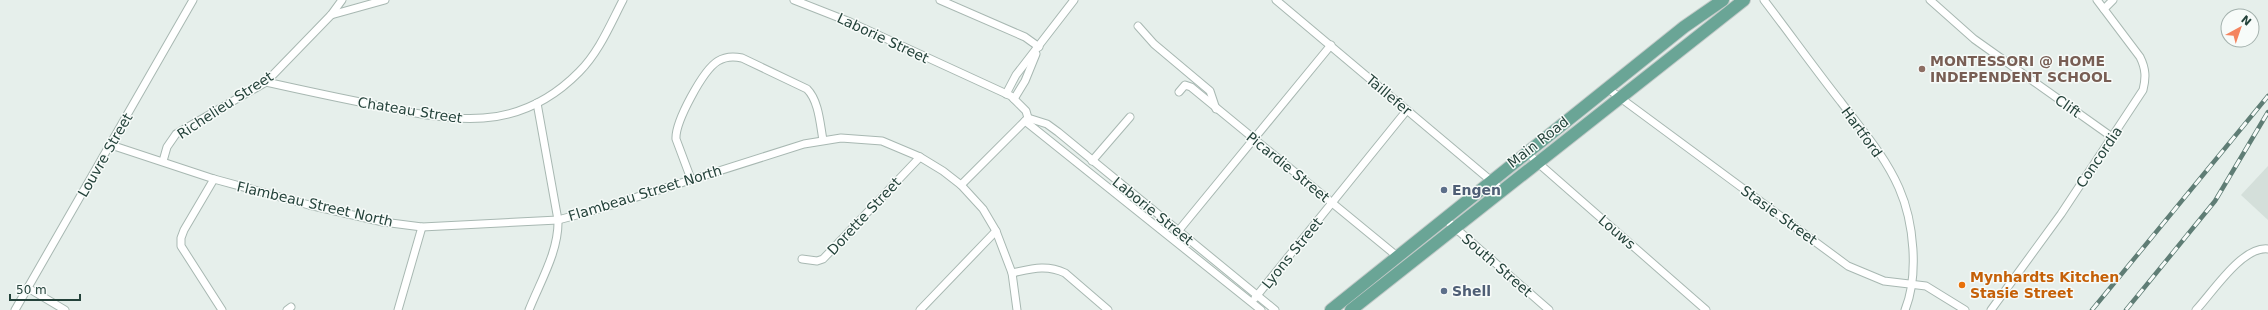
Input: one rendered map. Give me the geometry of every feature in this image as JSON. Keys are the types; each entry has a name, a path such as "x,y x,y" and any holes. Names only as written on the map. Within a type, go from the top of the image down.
{"main road":[{"name":"Main Road","path":"1331,310 1684,27 1723,0"},
{"name":"Main Road","path":"1351,310 1744,0"}],"street":[{"name":"Louvre Street","path":"15,310 193,0"},
{"name":"Richelieu Street","path":"164,161 167,147 176,134 266,82 331,15 342,0"},
{"path":"331,15 385,0"},
{"name":"Chateau Street","path":"266,82 452,119 477,120 498,117 537,103 553,94 579,72 593,55 623,0"},
{"name":"Laborie Street","path":"794,0 850,22 1014,99 1026,111 1027,120 1261,310"},
{"path":"940,0 1025,37 1039,46"},
{"path":"1006,94 1016,75 1074,0"},
{"name":"Taillefer","path":"1276,0 1502,190"},
{"name":"Hartford","path":"1764,0 1873,144 1899,188 1904,201 1912,242 1911,283 1905,310"},
{"name":"Clift","path":"1930,0 1974,39 2112,137"},
{"name":"Concordia","path":"1991,310 2061,214 2112,137 2138,101 2143,90 2146,78 2144,66 2140,57 2096,0"},
{"path":"2104,9 2113,0"},
{"path":"1138,26 1154,44 1210,91 1216,109"},
{"path":"1172,238 1331,45"},
{"path":"1014,99 1025,81 1039,46"},
{"path":"690,179 676,138 676,132 681,118 709,69 724,58 732,56 742,58 807,89 812,94 815,102 823,140"},
{"name":"Picardie Street","path":"1179,92 1184,86 1188,85 1398,257"},
{"name":"Stasie Street","path":"1607,88 1848,266 1884,281 1911,283 1926,286 1965,310"},
{"path":"529,310 557,240 558,220 537,103"},
{"name":"Lyons Street","path":"1252,302 1407,110"},
{"path":"1091,173 1094,163 1130,117"},
{"path":"961,185 1027,120"},
{"name":"Laborie Street","path":"1027,120 1051,127 1177,232 1275,310"},
{"name":"Flambeau Street North","path":"111,145 214,178 309,205 383,222 422,227 558,220 599,209 690,179 823,140 848,138 882,141 920,157 961,185 983,209 996,231 1012,273 1017,310"},
{"name":"Louws","path":"1528,152 1537,162 1706,310"},
{"name":"Dorette Street","path":"802,260 817,261 823,258 920,157"},
{"path":"214,178 184,230 181,238 181,246 222,310"},
{"name":"South Street","path":"1445,219 1549,310"},
{"path":"398,310 422,227"},
{"path":"920,310 996,231"},
{"path":"2196,310 2247,253 2260,249 2268,249"},
{"path":"1012,273 1040,267 1057,269 1065,273 1108,310"},
{"path":"28,288 65,310"}],"shaded area":[{"path":"2268,166 2268,220 2241,195"}],"railway":[{"path":"2092,310 2268,96"},
{"path":"2126,310 2215,201 2268,112"}],"place":[{"name":"MONTESSORI @ HOME INDEPENDENT SCHOOL","path":"1922,69"},
{"name":"Engen","path":"1444,190"},
{"name":"Mynhardts Kitchen Stasie Street","path":"1962,285"},
{"name":"Shell","path":"1444,291"}]}
